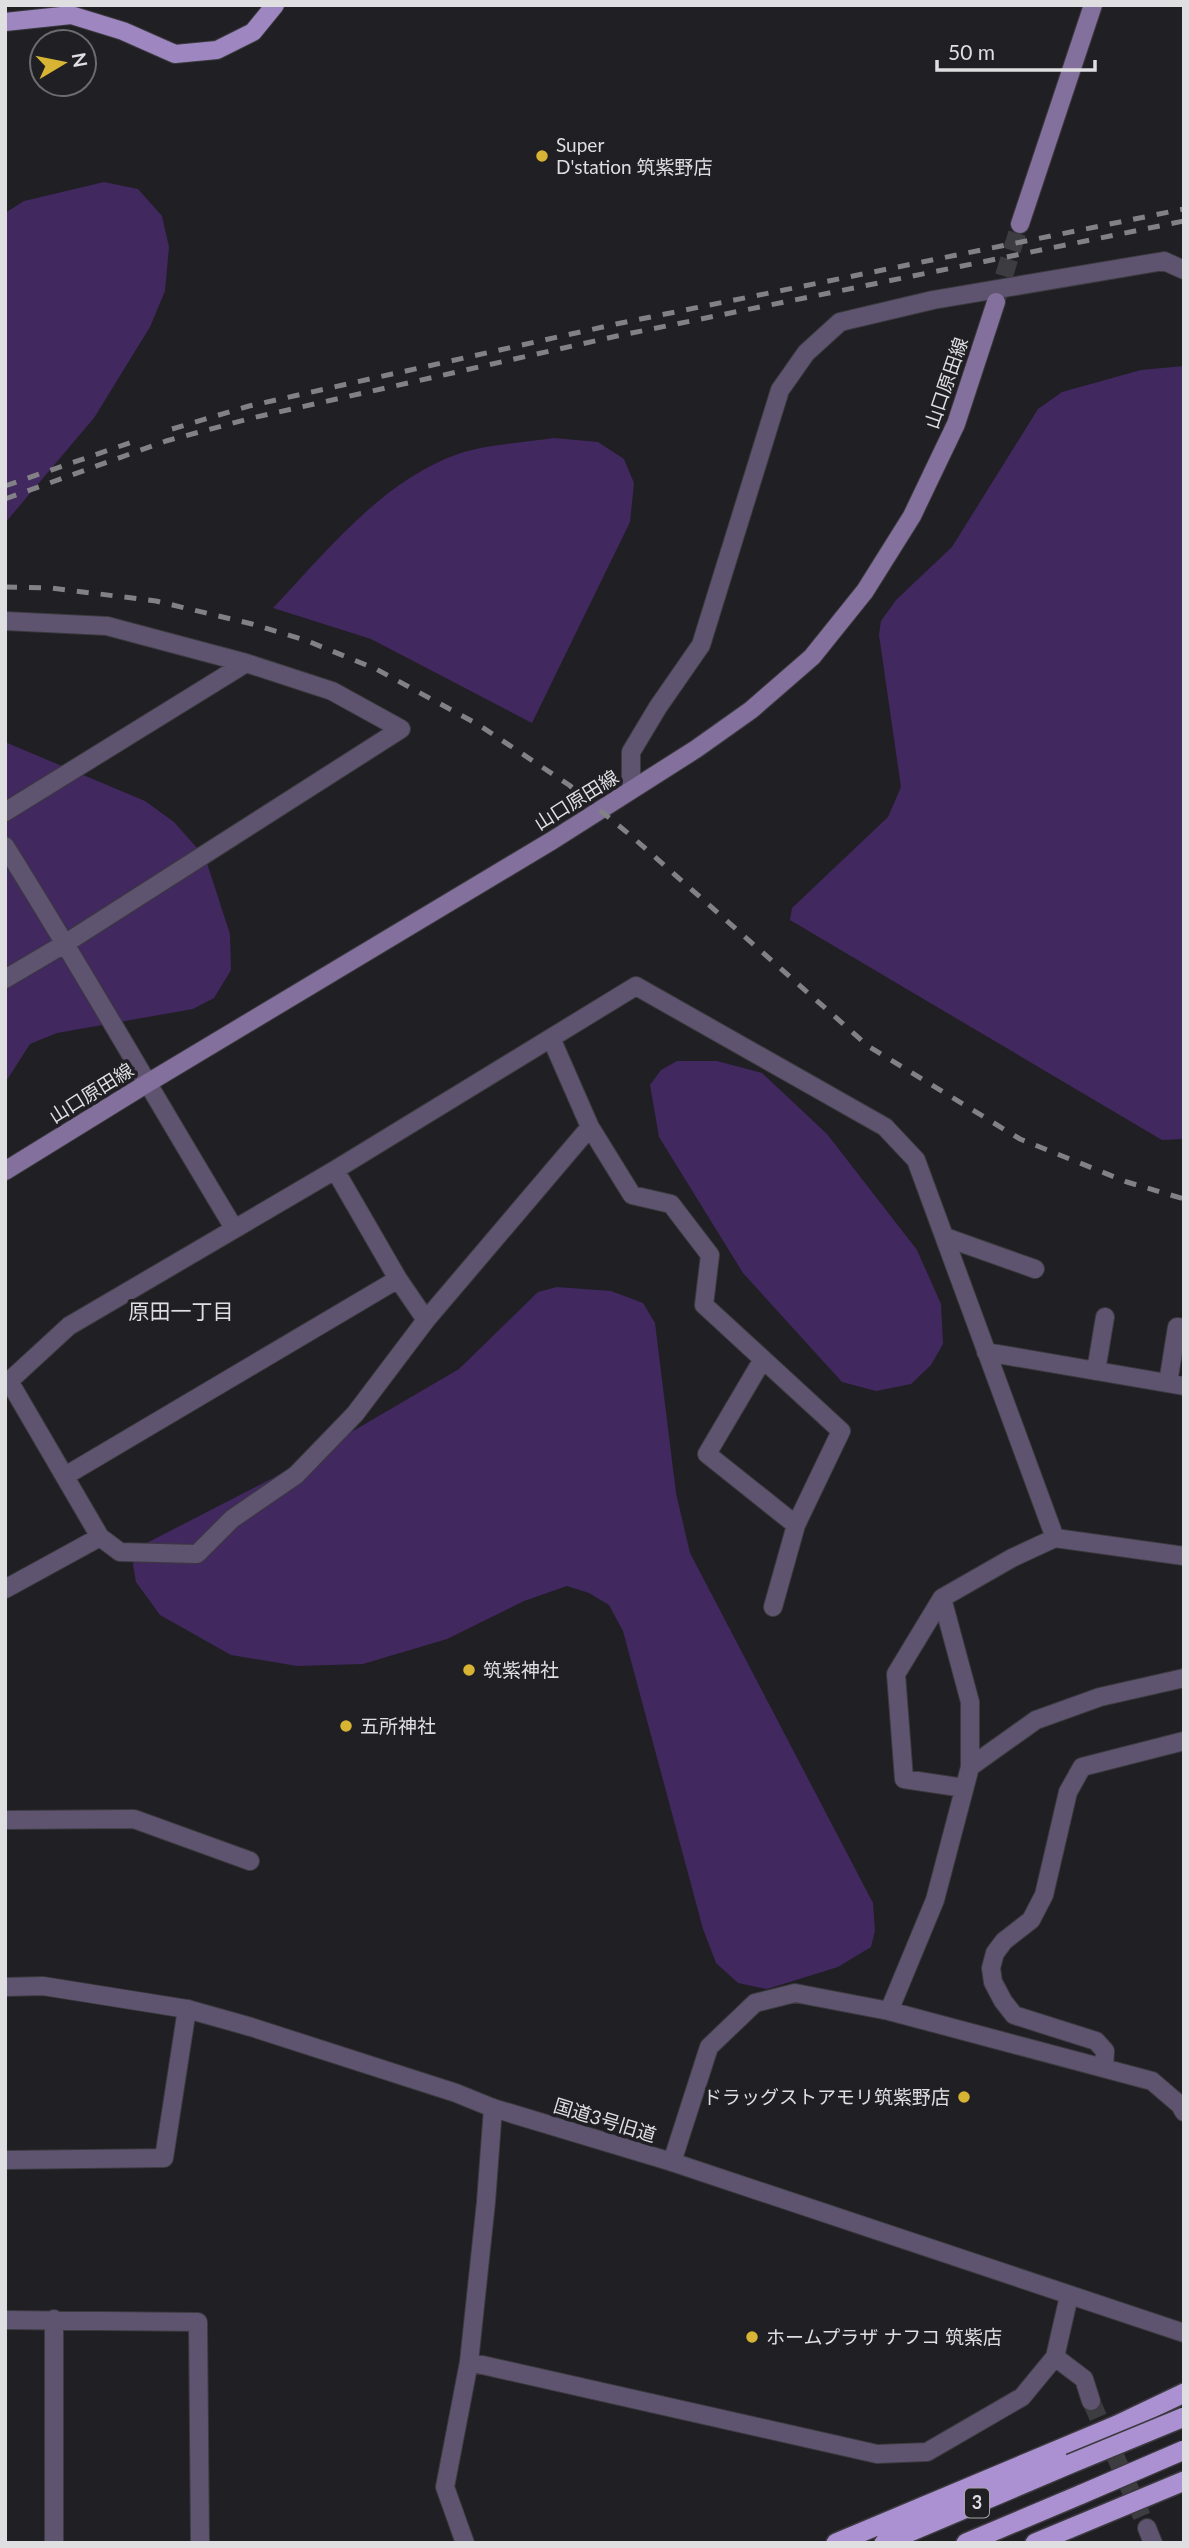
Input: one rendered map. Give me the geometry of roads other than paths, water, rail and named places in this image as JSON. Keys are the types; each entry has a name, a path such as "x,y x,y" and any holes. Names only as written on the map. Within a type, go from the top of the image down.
{"highway":[{"path":"836,2543 1104,2430 1184,2393"},
{"name":"3","path":"884,2543 1184,2417"},
{"name":"3","path":"966,2543 1184,2450"},
{"path":"1035,2543 1184,2481"}],"main road":[{"path":"5,22 71,15 123,31 175,54 217,50 253,32 275,5"},
{"path":"1020,224 1093,5"},
{"name":"山口原田線","path":"5,1171 631,790 751,710 812,657 865,591 912,516 956,424 996,302"}],"street":[{"path":"631,790 631,752 701,645 780,390 806,353 841,322 933,300 1164,261 1184,270"},
{"path":"5,621 107,626 246,663 332,691 401,729 66,943 5,979"},
{"path":"5,812 246,663"},
{"path":"5,846 66,943 146,1083 234,1228"},
{"path":"590,1127 426,1320 355,1414 296,1475 232,1519 197,1554 120,1552 100,1537 7,1383 69,1326 335,1170 636,986 885,1127 916,1160 1055,1538"},
{"path":"551,1038 590,1127 632,1195 671,1203 710,1255 704,1305 841,1431 796,1525 774,1607"},
{"path":"335,1170 398,1279 426,1320"},
{"path":"945,1237 1035,1269"},
{"path":"65,1476 398,1279"},
{"path":"1096,1371 1105,1317"},
{"path":"986,1352 1176,1385 1177,1327 1184,1328"},
{"path":"763,1359 707,1454 796,1525"},
{"path":"5,1589 100,1537"},
{"path":"964,1788 904,1779 896,1674 942,1598 1012,1558 1055,1538 1184,1556"},
{"path":"889,2011 935,1900 970,1767 970,1702 942,1598"},
{"path":"970,1767 1036,1720 1100,1697 1184,1678"},
{"path":"1104,2068 1105,2051 1096,2041 1014,2015 993,1982 991,1968 995,1953 1004,1941 1031,1920 1044,1895 1068,1793 1082,1767 1184,1741"},
{"path":"5,1820 134,1819 250,1861"},
{"name":"国道3号旧道","path":"5,1987 43,1986 187,2009 456,2093 493,2108 672,2162 1184,2333"},
{"path":"672,2162 709,2048 755,2003 795,1993 889,2011 1152,2081 1180,2105 1184,2112"},
{"path":"5,2160 164,2158 187,2009"},
{"path":"465,2543 445,2487 469,2362 493,2108"},
{"path":"469,2362 877,2454 927,2452 1022,2397 1055,2357 1069,2296"},
{"path":"54,2319 54,2543"},
{"path":"5,2320 198,2322 200,2543"},
{"path":"1055,2357 1084,2379 1091,2401"}],"tunnel":[{"path":"996,302 1020,224"},
{"path":"1091,2401 1147,2528"}],"railway":[{"path":"172,429 249,406 616,324 1184,209"},
{"path":"5,499 166,441 252,418 617,336 1184,221"},
{"path":"5,486 135,441"},
{"path":"5,587 51,588 156,601 305,640 376,669 479,725 569,785 629,834 868,1046 1020,1139 1127,1182 1184,1199"}],"place":[{"name":"Super D'station 筑紫野店","path":"542,156"},
{"name":"筑紫神社","path":"469,1670"},
{"name":"五所神社","path":"346,1726"},
{"name":"ドラッグストアモリ筑紫野店","path":"964,2097"},
{"name":"ホームプラザ ナフコ 筑紫店","path":"752,2337"}],"district":[{"name":"原田一丁目","path":"181,1312"}]}
